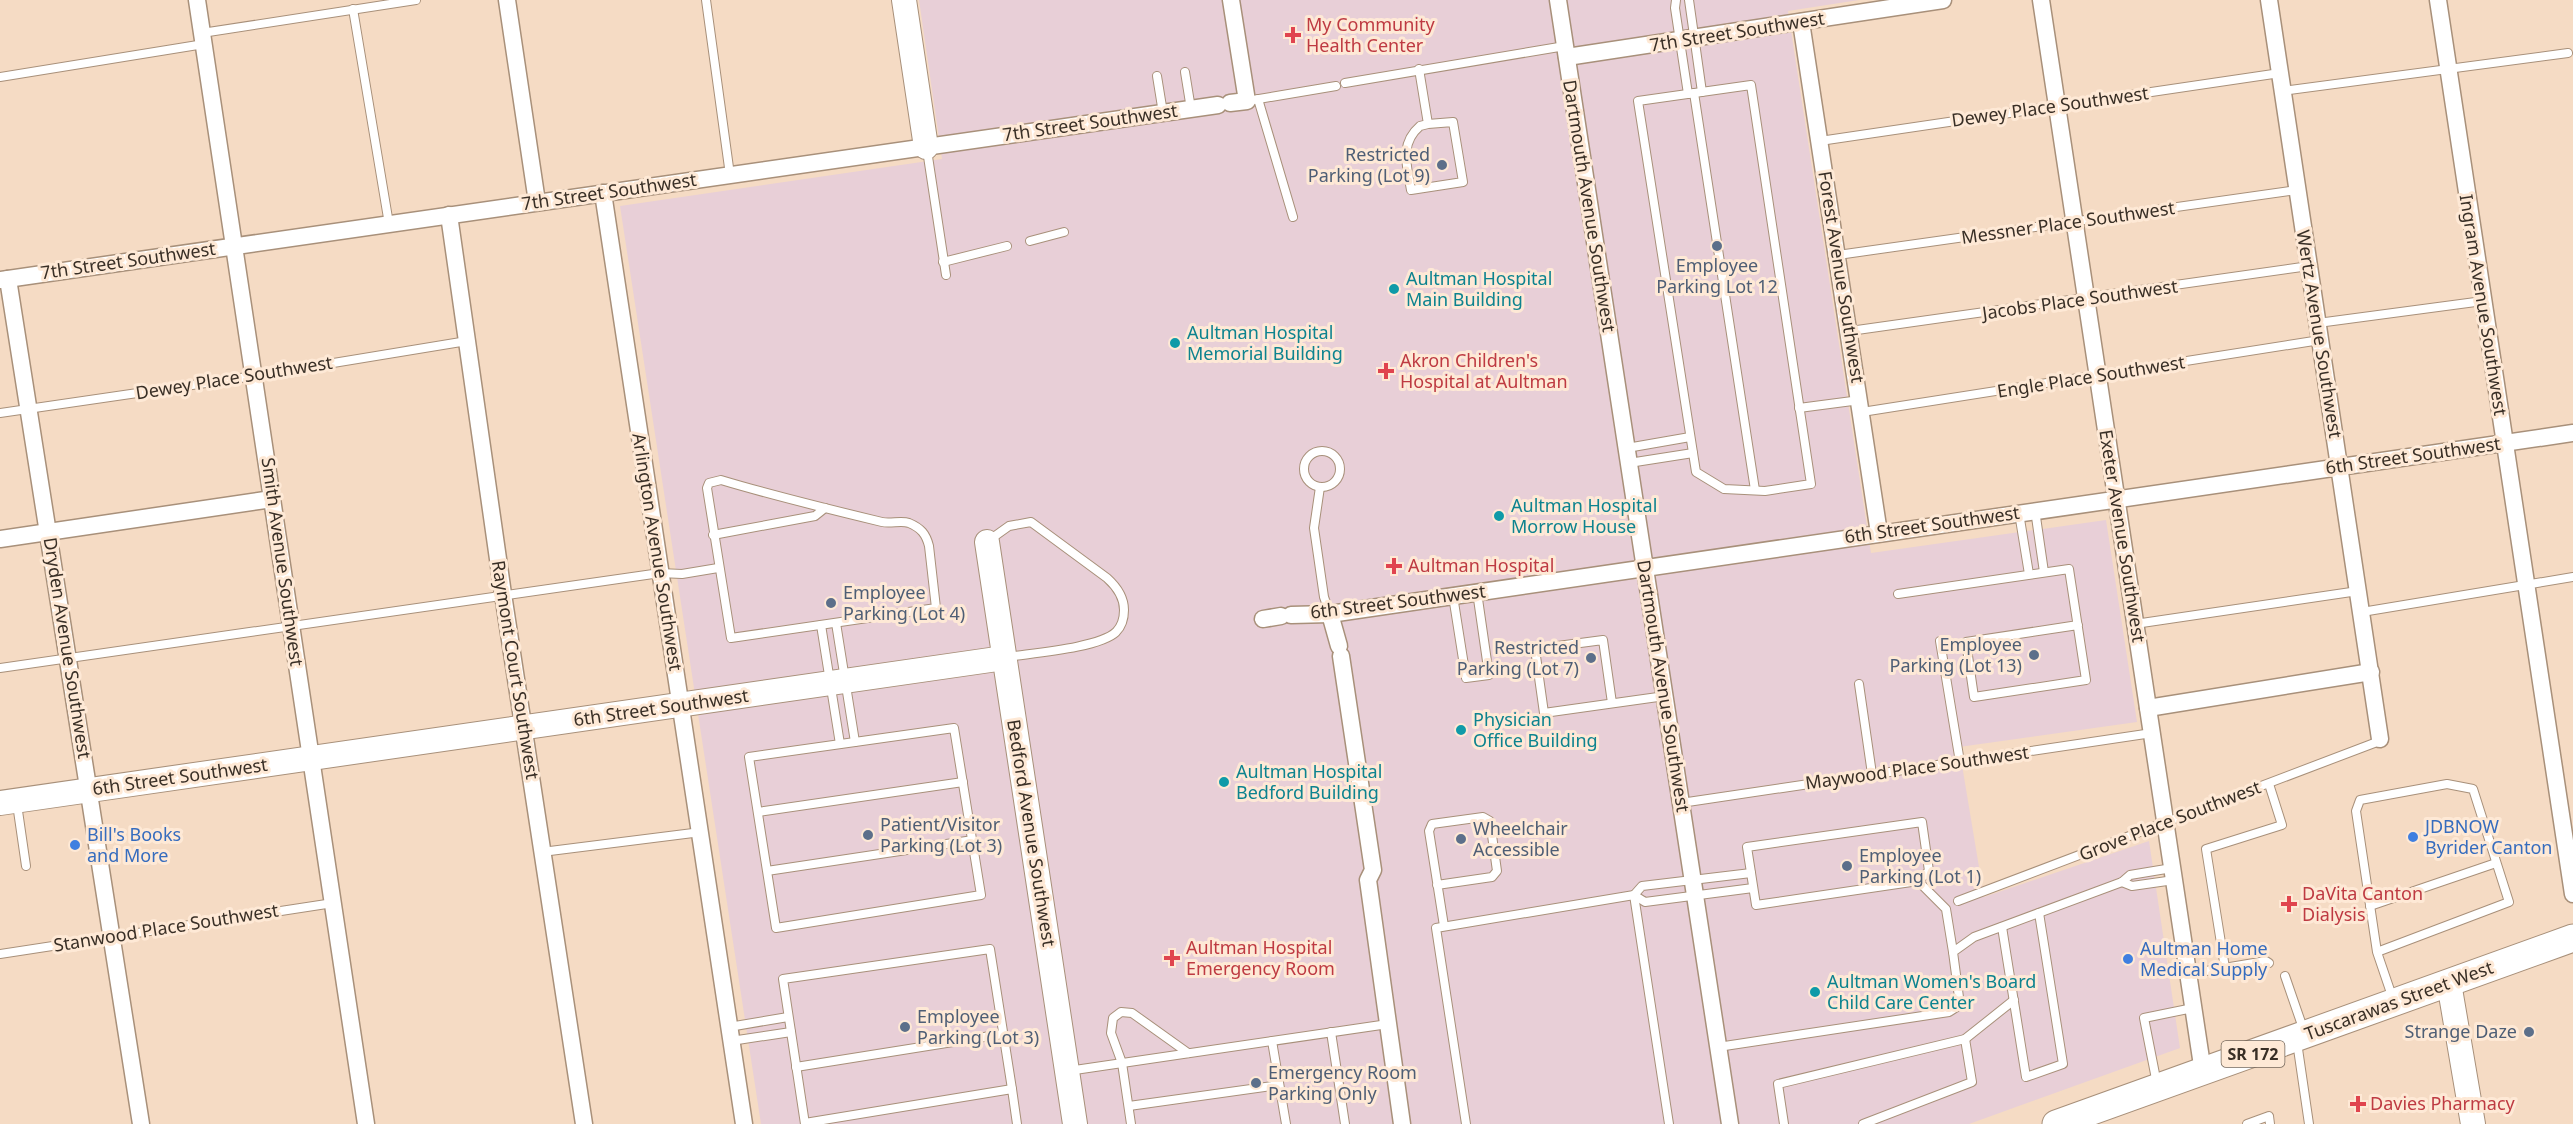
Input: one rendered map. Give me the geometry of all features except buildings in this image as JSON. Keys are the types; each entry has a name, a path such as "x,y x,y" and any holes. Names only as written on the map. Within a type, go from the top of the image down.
{"main road":[{"name":"Tuscarawas Street West","path":"2056,1124 2103,1112 2158,1088 2573,938"}],"street":[{"name":"Smith Avenue Southwest","path":"197,0 366,1124"},
{"path":"507,0 537,202"},
{"path":"904,0 926,147"},
{"path":"1231,0 1238,102"},
{"name":"Dartmouth Avenue Southwest","path":"1557,0 1730,1124"},
{"name":"7th Street Southwest","path":"1566,52 1687,40 1801,22 1858,6 1943,0"},
{"name":"Exeter Avenue Southwest","path":"2041,0 2203,1072"},
{"name":"Wertz Avenue Southwest","path":"2269,0 2380,739"},
{"name":"Ingram Avenue Southwest","path":"2438,0 2573,894"},
{"name":"Forest Avenue Southwest","path":"1801,22 1850,331 1879,533"},
{"name":"7th Street Southwest","path":"4,279 1238,102"},
{"name":"Arlington Avenue Southwest","path":"603,193 744,1124"},
{"name":"Raymont Court Southwest","path":"448,215 584,1124"},
{"name":"Dryden Avenue Southwest","path":"4,279 30,408 141,1124"},
{"name":"6th Street Southwest","path":"1263,619 1286,615 1330,614 2573,433"},
{"path":"0,539 272,499"},
{"name":"Bedford Avenue Southwest","path":"987,542 1075,1124"},
{"path":"1330,614 1340,651 1373,870 1368,880 1402,1124"},
{"name":"6th Street Southwest","path":"8,801 524,729 1004,658"},
{"path":"2148,708 2371,672"},
{"path":"2449,983 2473,1124"}],"lane":[{"path":"0,77 353,9 416,0"},
{"path":"706,0 730,174"},
{"path":"1676,0 1675,8 1687,40 1695,93"},
{"path":"1689,0 1687,40 1755,490"},
{"path":"353,9 389,224"},
{"name":"7th Street Southwest","path":"1345,83 1419,69 1566,52"},
{"path":"2283,91 2568,53"},
{"path":"1419,69 1428,124"},
{"path":"1185,72 1191,108"},
{"name":"Dewey Place Southwest","path":"1820,141 2280,73"},
{"path":"1157,76 1163,113"},
{"path":"1751,85 1811,484 1755,490 1725,489 1696,472 1638,101 1695,93 1751,85"},
{"name":"7th Street Southwest","path":"1238,102 1336,86"},
{"path":"1238,102 1293,217"},
{"path":"1454,122 1463,182 1411,190 1406,143 1420,126 1428,124 1454,122"},
{"path":"926,147 946,275"},
{"name":"Messner Place Southwest","path":"1838,255 2297,190"},
{"path":"1030,241 1064,232"},
{"path":"943,262 1007,246"},
{"name":"Jacobs Place Southwest","path":"1850,331 2309,266"},
{"name":"Engle Place Southwest","path":"1799,408 1861,406 2098,376 2319,331 2483,301"},
{"name":"Dewey Place Southwest","path":"0,413 467,342"},
{"path":"1628,456 1690,437"},
{"path":"1326,451 1336,457 1341,469 1337,480 1320,487 1310,482 1304,466 1314,452 1326,451"},
{"path":"1628,456 1693,453"},
{"path":"721,480 825,508 885,523 907,522 921,529 929,546 936,608 731,638 713,535 707,488 709,483 721,480"},
{"path":"1320,487 1314,528 1324,597 1330,614"},
{"path":"713,535 815,516 825,508"},
{"path":"2027,512 2044,572"},
{"path":"2027,512 2029,574"},
{"name":"6th Street Southwest","path":"987,542 1009,526 1031,522 1107,578 1115,586 1123,602 1122,623 1110,636 1086,644 1004,658"},
{"path":"0,668 503,594 660,573 682,574 718,568"},
{"path":"1898,594 2069,569 2078,626 2086,680 1974,697 1966,642 2078,626"},
{"path":"2362,612 2573,577"},
{"path":"2135,624 2358,591"},
{"path":"1453,596 1466,678 1489,675 1477,592"},
{"path":"836,623 840,744"},
{"path":"821,625 855,742"},
{"path":"1612,703 1603,640 1535,650 1544,713 1665,696"},
{"path":"1940,641 1960,762"},
{"path":"1859,684 1872,774"},
{"path":"954,728 981,895 776,928 749,757 855,742 954,728"},
{"name":"Maywood Place Southwest","path":"1681,803 2152,733"},
{"name":"Grove Place Southwest","path":"1958,901 2165,824 2380,739"},
{"path":"758,812 963,782"},
{"path":"2225,968 2206,849 2282,825 2269,784"},
{"path":"2377,952 2509,902 2473,789 2447,784 2360,800 2356,811 2377,952 2394,1003"},
{"path":"8,801 26,866"},
{"path":"1437,885 1492,877 1497,871 1490,821 1483,817 1432,824 1429,831 1437,885 1444,926"},
{"path":"1922,822 1929,870 1918,881 1756,905 1751,873 1747,847 1922,822"},
{"path":"542,852 701,832"},
{"path":"767,871 973,840"},
{"path":"2370,906 2496,863"},
{"path":"1634,895 1645,902 1751,873"},
{"path":"1953,952 1974,937 2122,882 2132,886 2173,874"},
{"path":"1718,1047 1949,1012 1960,1005 1946,909 1918,881"},
{"path":"1466,1124 1436,928 1634,895 1642,886 1753,888"},
{"path":"1634,895 1669,1124"},
{"name":"Stanwood Place Southwest","path":"0,954 333,903"},
{"path":"1998,928 2014,1000 2026,1077 2063,1064 2039,913"},
{"path":"1012,1089 805,1123 783,979 990,949 1012,1089 1017,1124"},
{"path":"2188,974 2266,961 2269,963"},
{"path":"2285,976 2301,1036 2309,1124"},
{"path":"1784,1124 1778,1083 1965,1039 2014,1000"},
{"path":"2158,1088 2144,1018 2193,1008"},
{"path":"1131,1124 1122,1063 1110,1026 1113,1018 1121,1012 1135,1015 1188,1053"},
{"path":"730,1034 788,1017"},
{"path":"1067,1071 1388,1024"},
{"path":"730,1034 791,1032"},
{"path":"1331,1032 1345,1124"},
{"path":"796,1067 1003,1034"},
{"path":"1863,1124 1972,1082 1965,1039"},
{"path":"1272,1041 1286,1124"},
{"path":"1129,1106 1279,1084"},
{"path":"2247,1124 2269,1116 2270,1124"}],"shaded area":[{"name":"Aultman Hospital","path":"919,0 1859,0 1788,11 1871,553 2106,520 2137,722 1959,747 1984,897 2149,841 2180,1048 1969,1124 761,1124 620,206 942,159"}],"place":[{"name":"My Community Health Center","path":"1293,35"},
{"name":"Restricted Parking (Lot 9)","path":"1442,165"},
{"name":"Employee Parking Lot 12","path":"1717,246"},
{"name":"Aultman Hospital Main Building","path":"1394,289"},
{"name":"Aultman Hospital Memorial Building","path":"1175,343"},
{"name":"Akron Children's Hospital at Aultman","path":"1386,371"},
{"name":"Aultman Hospital Morrow House","path":"1499,516"},
{"name":"Aultman Hospital","path":"1394,566"},
{"name":"Employee Parking (Lot 4)","path":"831,603"},
{"name":"Employee Parking (Lot 13)","path":"2034,655"},
{"name":"Restricted Parking (Lot 7)","path":"1591,658"},
{"name":"Physician Office Building","path":"1461,730"},
{"name":"Aultman Hospital Bedford Building","path":"1224,782"},
{"name":"Patient/Visitor Parking (Lot 3)","path":"868,835"},
{"name":"JDBNOW Byrider Canton","path":"2413,837"},
{"name":"Wheelchair Accessible","path":"1461,839"},
{"name":"Bill's Books and More","path":"75,845"},
{"name":"Employee Parking (Lot 1)","path":"1847,866"},
{"name":"DaVita Canton Dialysis","path":"2289,904"},
{"name":"Aultman Hospital Emergency Room","path":"1172,958"},
{"name":"Aultman Home Medical Supply","path":"2128,959"},
{"name":"Aultman Women's Board Child Care Center","path":"1815,992"},
{"name":"Employee Parking (Lot 3)","path":"905,1027"},
{"name":"Strange Daze","path":"2529,1032"},
{"name":"Emergency Room Parking Only","path":"1256,1083"},
{"name":"Davies Pharmacy","path":"2358,1104"}]}
